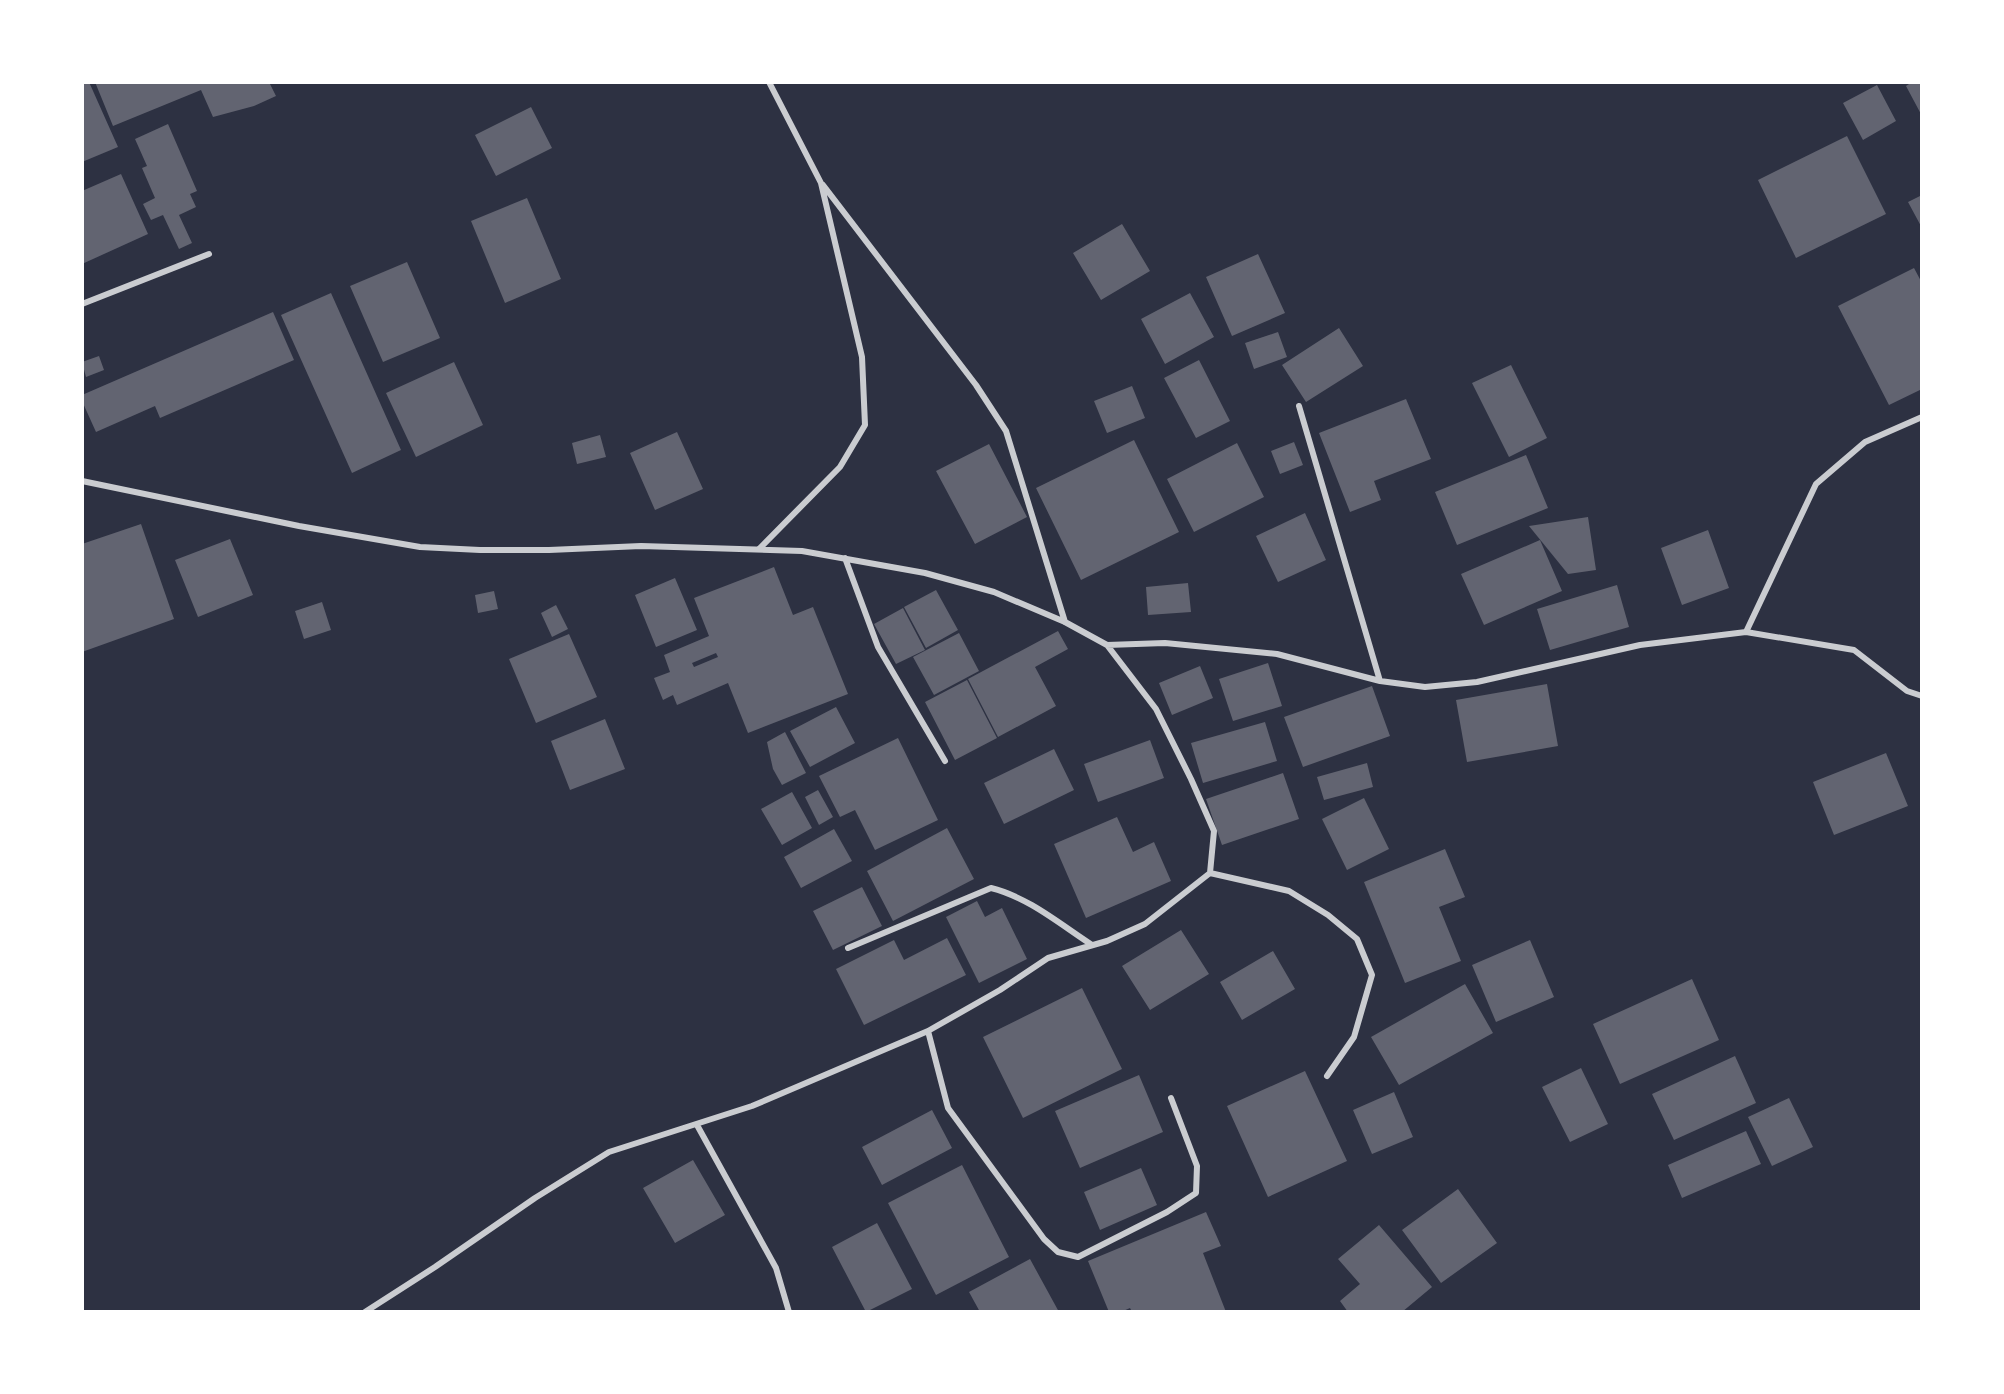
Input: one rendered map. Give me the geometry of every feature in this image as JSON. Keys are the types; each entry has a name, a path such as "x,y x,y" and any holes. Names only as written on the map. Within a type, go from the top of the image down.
{"street":[{"path":"769,82 821,183 976,385 1006,431 1065,622"},
{"path":"759,549 840,467 865,425 862,357 821,183"},
{"path":"82,304 209,254"},
{"path":"1299,406 1380,681"},
{"path":"1746,632 1816,484 1864,442 1922,417"},
{"path":"82,481 420,548 549,550 641,546 802,551 925,573 994,592 1065,622 1107,645 1156,709 1214,831 1210,873 1145,924 1092,945 1048,958 1000,990 928,1031 752,1106 609,1152 365,1311"},
{"path":"845,558 878,647 945,761"},
{"path":"1107,645 1165,643 1277,654 1380,681 1425,687 1477,682 1640,645 1746,632 1854,650 1907,691 1922,696"},
{"path":"1210,873 1288,891 1328,915 1357,939 1372,975 1354,1037 1328,1076"},
{"path":"848,948 991,888 1006,892 1032,906 1092,945"},
{"path":"928,1031 948,1108 1044,1239 1058,1252 1078,1257 1167,1212 1196,1193 1197,1166 1171,1098"},
{"path":"697,1125 776,1268 789,1311"}],"building":[{"path":"82,82 89,82 118,147 82,162"},
{"path":"95,82 269,82 276,96 254,106 213,117 201,90 113,126"},
{"path":"1912,82 1922,82 1922,116 1906,86"},
{"path":"1877,85 1896,121 1863,140 1843,103"},
{"path":"531,107 552,148 496,176 475,135"},
{"path":"168,124 197,191 190,194 196,207 179,215 192,243 179,249 163,215 151,220 143,204 155,198 142,168 147,166 135,139"},
{"path":"1847,136 1886,214 1796,258 1758,180"},
{"path":"121,174 148,234 82,264 82,191"},
{"path":"1922,195 1922,228 1908,202"},
{"path":"527,198 561,279 505,303 471,221"},
{"path":"1122,224 1150,271 1101,300 1073,253"},
{"path":"1258,254 1285,313 1232,336 1206,277"},
{"path":"407,262 440,338 383,362 350,286"},
{"path":"1914,268 1922,283 1922,389 1889,405 1838,306"},
{"path":"331,293 401,450 352,473 281,315"},
{"path":"1190,293 1214,337 1165,364 1141,319"},
{"path":"273,312 294,360 160,418 155,406 96,432 82,401 82,395"},
{"path":"1339,328 1363,366 1306,402 1282,365"},
{"path":"1278,332 1287,357 1254,369 1245,343"},
{"path":"99,356 104,370 86,377 82,362"},
{"path":"1199,360 1230,421 1196,438 1164,378"},
{"path":"454,362 483,425 416,457 386,393"},
{"path":"1511,365 1547,438 1509,457 1472,383"},
{"path":"1132,386 1145,418 1107,433 1094,401"},
{"path":"1406,399 1431,459 1374,481 1381,500 1350,512 1319,433"},
{"path":"677,432 703,489 655,510 630,453"},
{"path":"600,435 606,457 577,464 572,443"},
{"path":"1134,440 1179,532 1081,580 1036,488"},
{"path":"1294,442 1303,465 1280,474 1271,451"},
{"path":"1237,443 1264,497 1194,532 1167,479"},
{"path":"989,444 1027,517 975,544 936,471"},
{"path":"1526,455 1548,508 1457,545 1435,492"},
{"path":"1305,513 1326,560 1278,582 1256,536"},
{"path":"1588,517 1596,570 1568,574 1529,526"},
{"path":"141,524 174,619 82,652 82,544"},
{"path":"1708,530 1729,588 1682,605 1661,548"},
{"path":"230,539 253,595 198,617 175,560"},
{"path":"1540,540 1562,591 1484,625 1461,574"},
{"path":"774,567 793,615 813,607 848,694 748,733 728,683 677,705 673,695 663,700 654,678 670,672 664,655 709,636 694,598","holes":["716,653 718,657 694,667 692,663"]},
{"path":"675,578 697,630 656,647 635,595"},
{"path":"1188,583 1191,612 1148,615 1146,587"},
{"path":"1617,585 1629,627 1550,650 1537,609"},
{"path":"936,590 958,630 926,648 904,607"},
{"path":"494,591 498,609 478,613 475,595"},
{"path":"322,602 331,630 304,639 295,611"},
{"path":"556,605 568,629 552,637 541,613"},
{"path":"903,608 925,650 896,664 874,624"},
{"path":"1058,631 1068,649 1035,667 1056,706 998,737 968,679"},
{"path":"959,633 979,671 934,695 913,657"},
{"path":"569,634 597,697 536,723 509,659"},
{"path":"1268,663 1282,706 1233,721 1219,679"},
{"path":"1200,666 1213,698 1172,715 1159,683"},
{"path":"967,680 997,738 955,760 925,702"},
{"path":"1547,684 1558,746 1467,762 1456,700"},
{"path":"1372,686 1390,736 1303,767 1284,717"},
{"path":"836,707 855,743 810,767 790,731"},
{"path":"605,719 625,769 570,790 551,741"},
{"path":"1265,722 1277,761 1203,783 1191,743"},
{"path":"785,732 806,773 782,785 773,769 767,742"},
{"path":"898,738 938,820 875,850 855,810 840,817 819,776"},
{"path":"1150,740 1164,778 1098,802 1084,764"},
{"path":"1054,749 1074,790 1004,824 984,783"},
{"path":"1886,753 1908,806 1834,835 1813,782"},
{"path":"1367,763 1373,787 1324,800 1317,777"},
{"path":"1283,773 1299,819 1222,845 1206,799"},
{"path":"818,790 833,817 819,825 805,797"},
{"path":"792,792 812,828 782,845 761,809"},
{"path":"1364,798 1389,849 1347,870 1322,819"},
{"path":"1117,817 1133,852 1154,842 1171,881 1086,918 1054,844"},
{"path":"947,828 974,879 893,921 867,871"},
{"path":"834,829 852,861 801,888 784,857"},
{"path":"1445,849 1465,897 1439,907 1461,961 1405,983 1364,882"},
{"path":"862,887 882,926 833,950 813,911"},
{"path":"977,901 985,917 1002,908 1027,959 979,983 946,917"},
{"path":"1181,930 1209,974 1150,1010 1122,966"},
{"path":"947,938 966,975 864,1025 836,969 894,940 904,960"},
{"path":"1530,940 1554,997 1496,1022 1472,965"},
{"path":"1273,951 1295,989 1242,1020 1220,982"},
{"path":"1692,979 1719,1040 1620,1084 1593,1024"},
{"path":"1465,984 1493,1033 1399,1085 1371,1037"},
{"path":"1082,988 1122,1069 1023,1118 983,1037"},
{"path":"1735,1056 1756,1103 1674,1140 1652,1094"},
{"path":"1581,1068 1608,1124 1570,1142 1542,1087"},
{"path":"1305,1071 1347,1161 1268,1197 1227,1106"},
{"path":"1139,1075 1163,1132 1080,1168 1055,1111"},
{"path":"1394,1092 1413,1137 1372,1154 1353,1110"},
{"path":"1789,1098 1813,1147 1772,1166 1748,1117"},
{"path":"932,1110 952,1148 882,1185 862,1147"},
{"path":"1746,1131 1761,1164 1682,1198 1668,1165"},
{"path":"693,1160 725,1215 675,1243 643,1188"},
{"path":"962,1165 1009,1257 936,1295 888,1203"},
{"path":"1141,1168 1157,1205 1100,1230 1084,1192"},
{"path":"1458,1189 1497,1243 1441,1283 1402,1230"},
{"path":"1206,1212 1221,1246 1203,1253 1226,1312 1132,1312 1130,1308 1121,1312 1109,1312 1088,1261"},
{"path":"877,1223 912,1289 866,1312 832,1247"},
{"path":"1379,1225 1432,1287 1402,1312 1348,1312 1340,1301 1360,1284 1338,1259"},
{"path":"1030,1259 1059,1312 980,1312 969,1292"}]}
